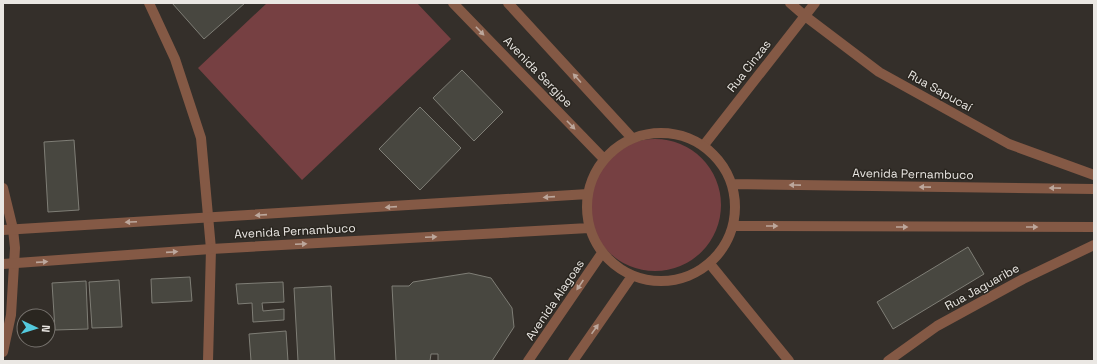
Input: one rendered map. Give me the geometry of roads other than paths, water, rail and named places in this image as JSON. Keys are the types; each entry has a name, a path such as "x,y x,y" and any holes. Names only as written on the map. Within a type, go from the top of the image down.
{"street":[{"path":"149,3 175,60 201,138 211,249 208,361"},
{"name":"Avenida Sergipe","path":"454,3 604,159"},
{"name":"Avenida Sergipe","path":"508,3 632,138"},
{"name":"Rua Sapucaí","path":"790,3 879,72 1009,144 1094,175"},
{"name":"Rua Cinzas","path":"704,145 815,3"},
{"path":"669,132 687,137 704,145 716,156 726,169 732,184 735,205 733,226 724,247 710,264 692,275 672,281 652,281 632,276 616,267 602,253 589,228 587,212 588,194 593,176 604,159 616,147 632,138 650,133 669,132"},
{"name":"Avenida Pernambuco","path":"732,184 1094,189"},
{"path":"3,188 8,230 15,248 11,315 3,352"},
{"name":"Avenida Pernambuco","path":"8,230 588,194"},
{"path":"733,226 1094,227"},
{"name":"Avenida Pernambuco","path":"3,264 211,249 589,228"},
{"name":"Rua Jaguaribe","path":"888,361 937,326 1023,279 1094,245"},
{"name":"Avenida Alagoas","path":"528,361 602,253"},
{"path":"710,264 789,361"},
{"path":"573,361 632,276"}]}
